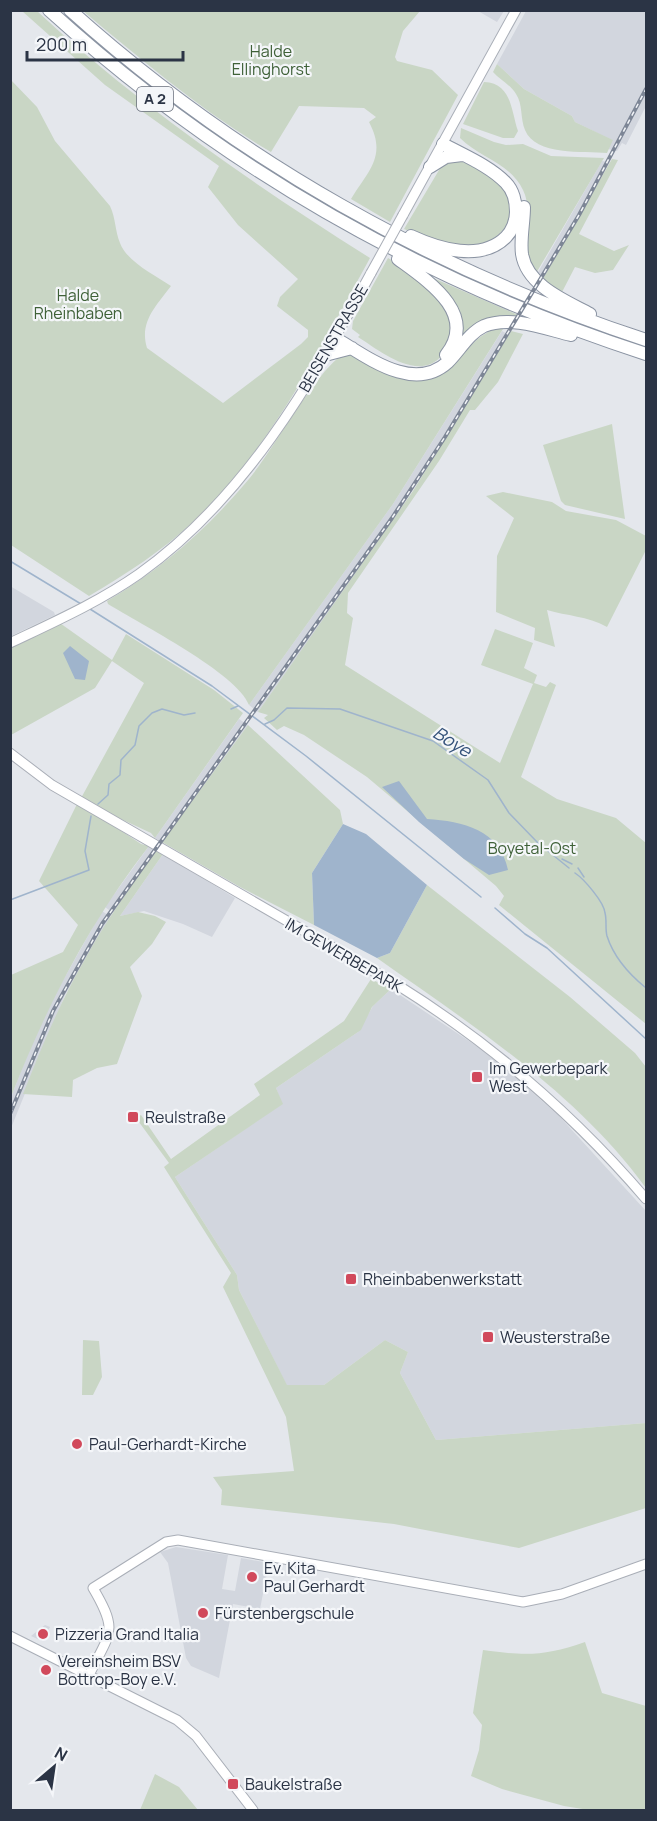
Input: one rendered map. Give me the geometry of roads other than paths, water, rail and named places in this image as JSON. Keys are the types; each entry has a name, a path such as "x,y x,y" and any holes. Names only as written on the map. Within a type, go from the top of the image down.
{"highway":[{"name":"A 2","path":"49,10 128,79 207,138 288,191 379,243 486,294 646,354"},
{"name":"A 2","path":"70,10 205,120 296,180 364,219 490,281 646,340"},
{"path":"364,219 382,223 441,247 465,251 483,250 498,245 511,232 516,217 516,201 507,184 462,154 447,137"},
{"path":"447,137 503,170 518,186 524,204 523,257 531,275 550,291 616,329"},
{"path":"430,167 446,158 462,154"},
{"path":"337,334 394,364 414,369 439,362 454,343 456,322 449,302 430,282 379,243"},
{"path":"337,334 352,348 393,371 411,375 441,368 474,333 494,324 529,325 598,344 612,343"},
{"path":"325,355 352,348"}],"street":[{"name":"BEISENSTRASSE","path":"10,643 84,606 158,560 210,513 259,456 325,355 516,10"},
{"name":"IM GEWERBEPARK","path":"10,753 52,785 396,984 441,1014 564,1113 646,1199"},
{"path":"89,1675 107,1639 109,1617 93,1588 166,1542 178,1540 523,1602 562,1594 646,1564"},
{"path":"10,1636 161,1709 186,1726 253,1810"}],"water":[{"path":"70,646 89,661 85,680 75,679 63,653"},
{"path":"399,781 427,819 466,825 488,837 504,856 508,870 489,875 464,859 419,822 382,787"},
{"path":"343,824 366,834 427,885 390,953 377,958 314,925 312,873"}],"waterway":[{"name":"Boye","path":"10,561 81,604"},
{"name":"Boye","path":"90,609 212,686 306,756 481,897"},
{"name":"Boye","path":"231,709 238,706"},
{"name":"Boye","path":"265,724 274,720 287,708 340,709 433,741 488,780 509,813 538,843 569,868"},
{"path":"98,804 108,795 109,784 120,775 121,760 135,745 139,726 152,713 162,709 184,715 195,713"},
{"path":"10,900 89,870 85,851 91,816"},
{"name":"Boye","path":"562,859 572,864"},
{"name":"Boye","path":"578,868 584,877"},
{"name":"Boye","path":"575,873 588,885 604,908 607,936 618,959 628,972 646,988"},
{"name":"Boye","path":"495,908 525,934 547,948 646,1039"}],"railway":[{"path":"10,1114 53,1011 102,924 392,518 445,437 579,215 646,89"}],"place":[{"name":"Im Gewerbepark West","path":"477,1077"},
{"name":"Reulstraße","path":"133,1117"},
{"name":"Rheinbabenwerkstatt","path":"351,1279"},
{"name":"Weusterstraße","path":"488,1337"},
{"name":"Paul-Gerhardt-Kirche","path":"77,1444"},
{"name":"Ev. Kita Paul Gerhardt","path":"252,1577"},
{"name":"Fürstenbergschule","path":"203,1613"},
{"name":"Pizzeria Grand Italia","path":"43,1634"},
{"name":"Vereinsheim BSV Bottrop-Boy e.V.","path":"46,1670"},
{"name":"Baukelstraße","path":"233,1784"}],"park label":[{"name":"Halde Ellinghorst","path":"271,60"},
{"name":"Halde Rheinbaben","path":"78,304"},
{"name":"Boyetal-Ost","path":"532,848"}]}
